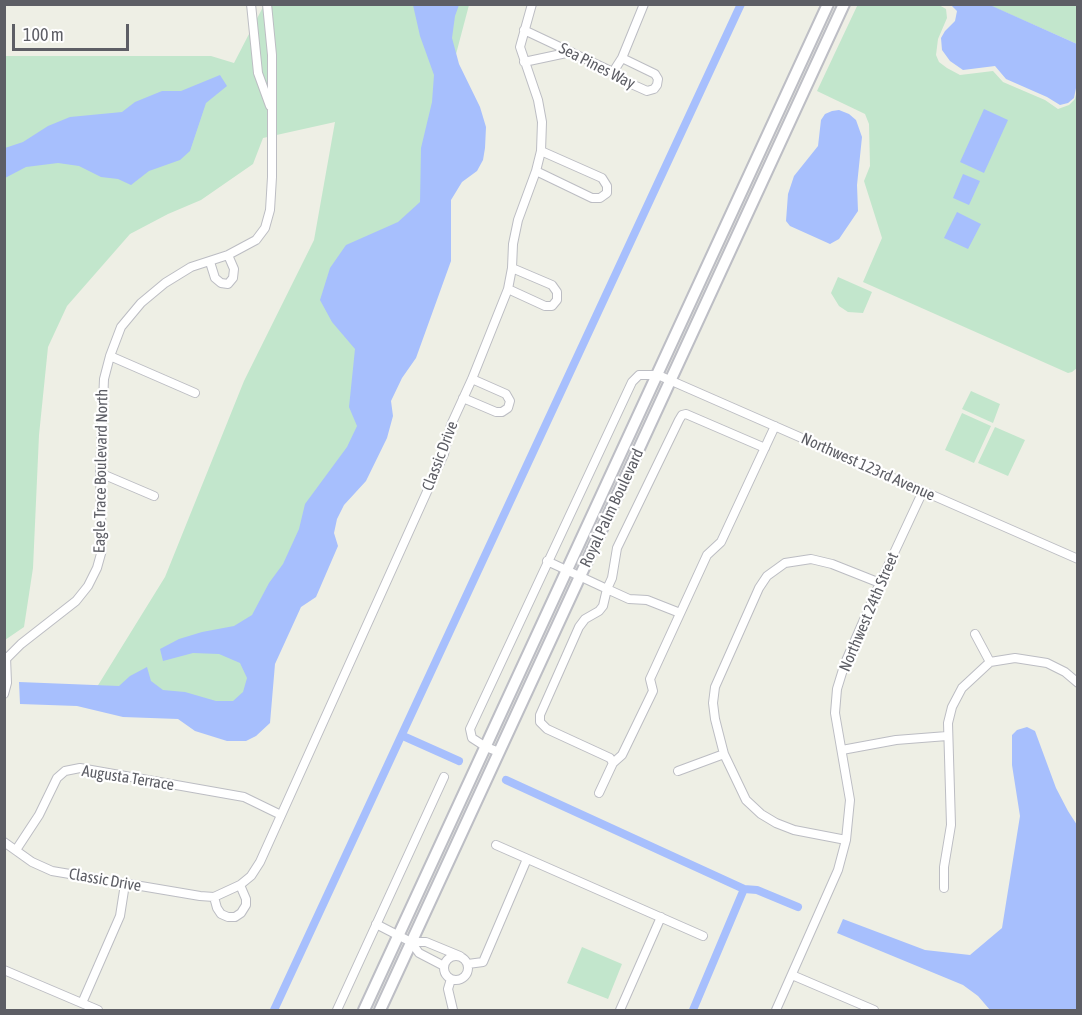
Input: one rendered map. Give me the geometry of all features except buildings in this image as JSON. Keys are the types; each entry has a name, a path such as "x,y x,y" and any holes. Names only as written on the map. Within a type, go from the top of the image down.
{"street":[{"name":"Eagle Trace Boulevard North","path":"251,4 258,73 272,110"},
{"name":"Eagle Trace Boulevard North","path":"4,694 7,683 5,658 76,601 88,586 97,568 102,550 100,473 104,379 122,327 141,303 165,283 191,267 228,255 256,240 265,228 270,210 272,177 272,55 267,4"},
{"name":"Classic Drive","path":"4,842 32,862 52,871 214,897 240,885 251,876 260,862 444,454 451,425 508,289 518,220 541,151 542,122 538,100 520,47 532,4"},
{"path":"614,72 644,4"},
{"name":"Royal Palm Boulevard","path":"364,1011 828,4"},
{"name":"Royal Palm Boulevard","path":"380,1011 844,4"},
{"name":"Sea Pines Way","path":"524,30 614,72 627,82 647,91 654,89 658,79 655,74 622,58"},
{"path":"524,62 571,52"},
{"path":"536,171 592,198 600,198 607,193 607,186 602,178 541,151"},
{"path":"210,262 215,278 221,283 228,284 233,278 234,269 228,255"},
{"path":"508,289 545,306 552,306 556,300 557,292 552,285 512,268"},
{"path":"110,357 195,393"},
{"path":"499,752 472,738 470,729 632,382 639,375 658,375"},
{"name":"Northwest 123rd Avenue","path":"658,375 1077,559"},
{"path":"463,398 495,412 502,412 508,408 510,401 506,394 472,379"},
{"path":"613,763 610,758 544,728 539,718 579,627 585,619 603,606 612,578 617,548 682,415 689,415 765,448"},
{"path":"599,793 613,763 622,755 653,691 650,679 707,555 721,542 775,426"},
{"path":"100,473 154,496"},
{"name":"Northwest 24th Street","path":"776,1011 838,870 846,840 850,800 835,713 837,689 845,663 923,491"},
{"path":"846,840 794,830 776,823 761,814 746,800 724,754 715,719 713,704 715,687 759,588 767,576 785,563 812,559 832,564 880,583"},
{"path":"548,561 629,599 647,600 680,613"},
{"path":"975,634 990,663"},
{"path":"944,888 944,867 951,825 947,736 952,707 962,688 990,663 1016,658 1047,663 1065,672 1077,683"},
{"path":"842,750 896,740 947,736"},
{"path":"678,771 724,754"},
{"name":"Augusta Terrace","path":"16,850 39,815 57,778 65,771 80,768 244,798 281,815"},
{"path":"337,1011 444,777"},
{"path":"496,845 703,936"},
{"path":"468,964 483,962 527,859"},
{"path":"82,1004 120,916 125,884"},
{"path":"214,897 221,914 235,917 241,914 246,905 240,885"},
{"path":"620,1011 660,917"},
{"path":"376,924 411,942 426,942 460,956 468,964 468,972 463,978 451,979 446,975 444,966 448,959 460,956"},
{"path":"411,942 419,953 444,966"},
{"path":"4,970 98,1011"},
{"path":"792,975 874,1011"},
{"path":"451,979 448,989 453,1011"}],"green space":[{"path":"858,4 939,5 946,9 947,18 938,39 936,55 939,62 960,75 993,71 1003,82 1045,100 1058,109 1069,105 1075,99 1077,90 1078,367 1072,372 1068,373 863,282 882,238 864,181 870,166 869,124 865,114 817,91"},
{"path":"264,5 469,5 451,73 425,293 235,717 92,695 165,577 244,381 314,240 335,122 263,138 253,164 201,200 130,234 67,306 48,347 39,435 33,568 24,627 5,640 5,56 211,56 234,63"},
{"path":"989,5 1077,5 1077,44"},
{"path":"838,277 872,292 863,313 848,312 839,306 831,293"},
{"path":"971,391 1000,404 993,423 962,409"},
{"path":"962,413 991,426 974,463 945,450"},
{"path":"995,427 1025,440 1008,476 978,463"},
{"path":"582,947 622,964 608,999 567,983"}],"water":[{"path":"413,5 459,5 452,38 459,64 480,107 486,127 483,160 477,171 462,182 451,200 451,261 416,358 402,378 391,401 393,416 387,438 366,481 344,505 337,519 334,533 338,546 316,597 301,607 275,664 270,723 256,736 246,741 227,741 195,731 178,719 123,717 77,706 20,704 19,682 119,686 130,676 147,667 151,681 163,690 185,692 216,701 233,701 243,692 247,678 240,663 219,654 193,653 163,661 160,649 179,639 234,626 252,615 269,583 283,564 299,529 305,504 347,447 357,426 349,407 355,349 332,322 320,300 330,268 346,245 398,222 420,202 421,148 432,102 434,75 420,36"},
{"path":"951,5 990,5 1077,44 1077,83 1074,98 1060,105 1006,79 995,66 963,70 950,61 942,50 941,38 955,21 957,11"},
{"path":"220,75 227,86 206,103 190,151 180,160 149,171 131,185 118,179 101,177 79,166 58,163 26,167 5,178 5,148 23,142 48,126 70,117 122,112 135,102 162,91 181,91"},
{"path":"984,109 1008,120 984,173 960,162"},
{"path":"839,110 856,120 862,137 857,185 858,211 839,239 830,244 790,226 786,221 788,194 794,176 818,146 821,120 825,114"},
{"path":"963,174 980,181 969,205 953,198"},
{"path":"957,212 981,224 968,249 944,238"},
{"path":"1027,727 1035,731 1056,788 1077,825 1077,1010 990,1010 978,996 963,985 837,933 843,919 925,950 970,955 1002,928 1020,816 1012,765 1012,735 1017,730"}],"waterway":[{"path":"274,1010 741,4"},
{"path":"403,736 459,761"},
{"path":"506,780 744,889 693,1010"},
{"path":"744,889 757,890 798,907"}]}
